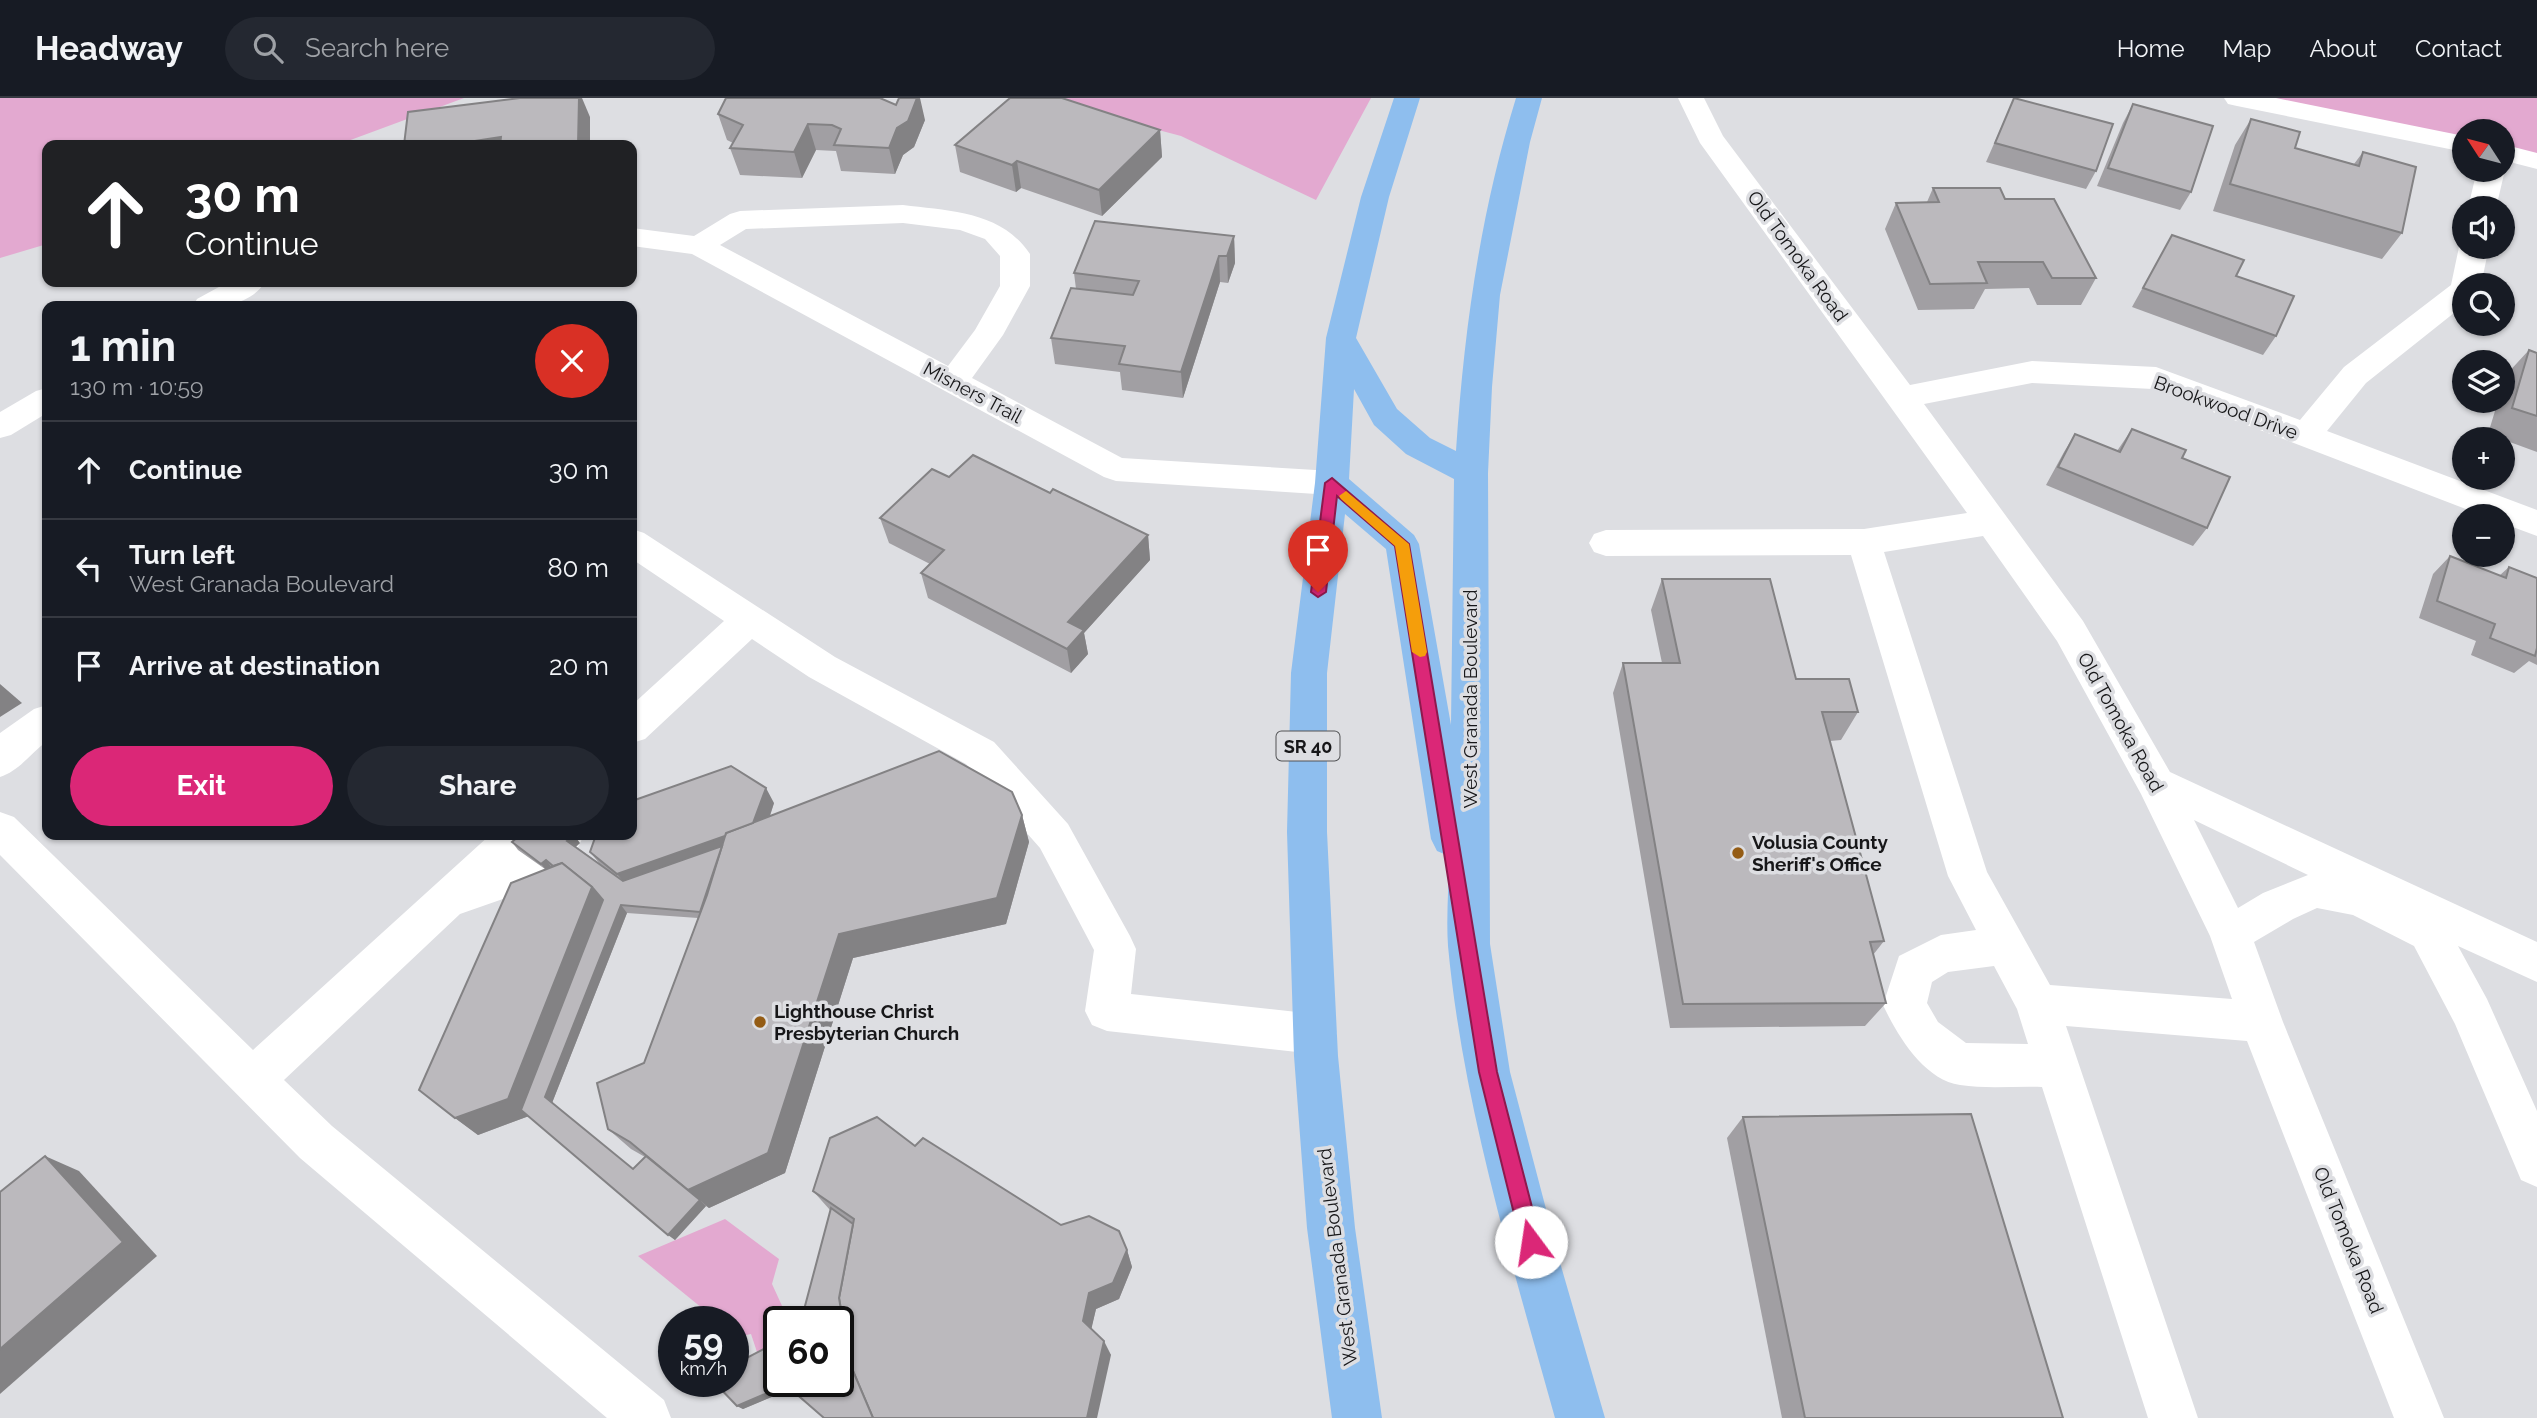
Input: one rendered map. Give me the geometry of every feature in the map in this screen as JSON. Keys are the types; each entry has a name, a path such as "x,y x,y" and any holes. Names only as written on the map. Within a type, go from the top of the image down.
{"main road":[{"name":"West Granada Boulevard","path":"1357,1418 1331,1228 1315,1034 1307,832 1308,673 1332,483 1341,338 1375,197 1407,98"},
{"name":"West Granada Boulevard","path":"1529,98 1516,142 1485,295 1471,473 1469,944 1488,1072 1537,1266 1580,1418"},
{"path":"1341,338 1385,417 1418,446 1471,473"},
{"path":"1332,483 1402,544 1469,944"}],"street":[{"name":"Old Tomoka Road","path":"1691,98 1710,138 1902,397 2070,631 2157,784 2230,934 2261,1022 2419,1418"},
{"path":"2237,98 2452,142"},
{"path":"2515,155 2537,161"},
{"path":"699,246 740,220 903,214 965,222 995,233 1015,254 1015,286 988,335 953,382"},
{"name":"Misners Trail","path":"637,238 699,246 1116,469 1332,483"},
{"path":"217,301 241,287"},
{"path":"2305,436 2355,375 2452,297"},
{"name":"Brookwood Drive","path":"1902,397 2032,372 2156,378 2537,523"},
{"path":"0,427 42,402"},
{"path":"1606,543 1864,541 1992,522"},
{"path":"1864,541 1968,876 2037,1004 2173,1418"},
{"path":"637,545 748,621 822,667 980,753 1054,836 1115,948 1107,1012 1315,1034"},
{"path":"637,723 748,621"},
{"path":"0,761 13,745 42,724"},
{"path":"2157,784 2537,963"},
{"path":"0,829 316,1142 646,1418"},
{"path":"253,1079 512,840"},
{"path":"443,903 512,878 558,840"},
{"path":"2230,934 2278,906 2316,890 2360,898 2429,933 2472,1013 2537,1164"},
{"path":"2006,946 1941,954 1914,970 1905,1005 1923,1036 1958,1064 2057,1066"},
{"path":"2037,1004 2261,1022"}],"shaded area":[{"path":"0,98 464,98 351,140 42,140 42,245 0,258"},
{"path":"1038,98 1371,98 1316,200 1181,136"},
{"path":"2237,98 2537,98 2537,161 2515,155 2515,119 2452,119 2452,142"},
{"path":"725,1219 779,1259 772,1284 782,1306 763,1306 763,1356 759,1358 749,1334 749,1306 700,1306 638,1256"}],"building":[{"path":"520,98 579,98 578,140 501,140 501,137 481,140 405,140 408,112"},
{"path":"726,98 880,98 896,105 899,98 917,98 908,121 897,128 889,148 834,145 841,129 832,125 808,124 794,152 730,148 743,125 718,114"},
{"path":"1010,98 1062,98 1160,130 1099,190 1017,161 1012,165 955,145"},
{"path":"2014,98 2113,124 2096,171 1995,143"},
{"path":"2133,104 2213,126 2191,192 2108,168"},
{"path":"2251,119 2300,132 2295,148 2359,166 2363,152 2416,167 2402,233 2230,184"},
{"path":"1933,188 2000,188 2005,199 2054,199 2096,278 2052,278 2043,262 1978,262 1987,283 1930,284 1896,203 1939,202"},
{"path":"1095,221 1234,236 1227,256 1219,256 1181,372 1119,364 1125,346 1051,338 1071,288 1133,295 1139,281 1074,273"},
{"path":"2172,235 2244,260 2236,276 2294,296 2276,336 2143,288"},
{"path":"2529,350 2537,353 2537,416 2515,409 2515,398"},
{"path":"2132,429 2186,450 2182,458 2230,477 2207,528 2058,467 2075,434 2120,452"},
{"path":"973,455 1050,493 1053,489 1148,535 1068,622 1084,630 1067,649 921,573 944,550 880,518 932,469 949,477"},
{"path":"2450,556 2452,567 2478,567 2506,578 2509,567 2537,578 2535,656 2490,638 2495,624 2437,601"},
{"name":"Volusia County Sheriff's Office","path":"1662,579 1770,579 1796,679 1849,679 1858,712 1822,712 1884,941 1870,942 1886,1003 1683,1004 1623,663 1680,663"},
{"name":"Lighthouse Christ Presbyterian Church","path":"939,751 1012,792 1022,815 997,898 839,934 768,1153 688,1190 630,1142 608,1129 597,1083 644,1063 707,895 726,833"},
{"path":"731,766 766,788 753,823 726,833 725,836 617,874 590,852 594,840 637,840 637,799"},
{"path":"568,840 623,881 722,846 700,912 621,905 545,1097 633,1169 646,1156 700,1200 668,1235 521,1110 603,900 592,887 562,863 553,866 546,860 541,864 512,842"},
{"path":"562,863 592,887 508,1099 455,1118 419,1090 511,883"},
{"path":"1971,1114 2063,1418 1805,1418 1743,1117"},
{"path":"877,1117 915,1146 923,1138 1061,1225 1089,1216 1119,1231 1127,1250 1113,1283 1089,1293 1083,1321 1104,1341 1087,1418 873,1418 854,1373 854,1306 840,1306 839,1298 854,1219 813,1191 830,1138"},
{"path":"45,1156 123,1242 0,1349 0,1192"},
{"path":"831,1208 853,1224 839,1298 840,1306 805,1306"},
{"path":"763,1349 763,1395 737,1406 728,1397 749,1397 749,1357"},
{"path":"854,1373 873,1418 824,1418 800,1397 854,1397"}],"slow traffic":[{"path":"1346,496 1402,544 1420,652"}],"place":[{"name":"Volusia County Sheriff's Office","path":"1738,853"},
{"name":"Lighthouse Christ Presbyterian Church","path":"760,1022"}],"route":[{"path":"1318,592 1332,483 1402,544 1488,1072 1531,1242"}]}
